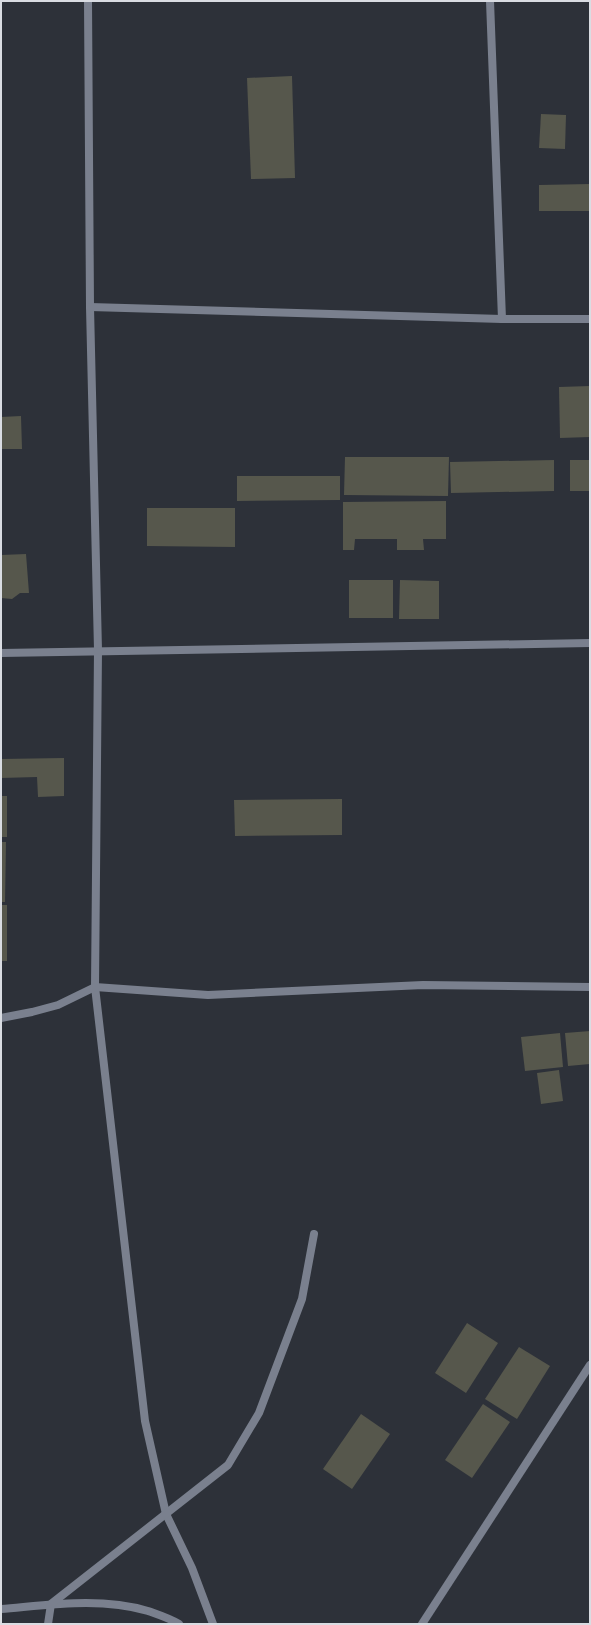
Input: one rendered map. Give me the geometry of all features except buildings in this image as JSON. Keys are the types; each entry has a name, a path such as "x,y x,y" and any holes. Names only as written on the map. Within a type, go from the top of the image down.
{"street":[{"path":"88,1 90,307 98,650 95,987 145,1421 166,1514 192,1568 213,1624"},
{"path":"490,1 502,319"},
{"path":"90,307 502,319 590,319"},
{"path":"1,653 98,650 590,643"},
{"path":"1,1018 58,1005 95,987 208,995 423,985 590,987"},
{"path":"48,1624 51,1604 228,1465 259,1413 302,1299 314,1234"},
{"path":"422,1624 590,1365"},
{"path":"1,1609 51,1604 94,1602 133,1607 170,1618 179,1624"}]}
